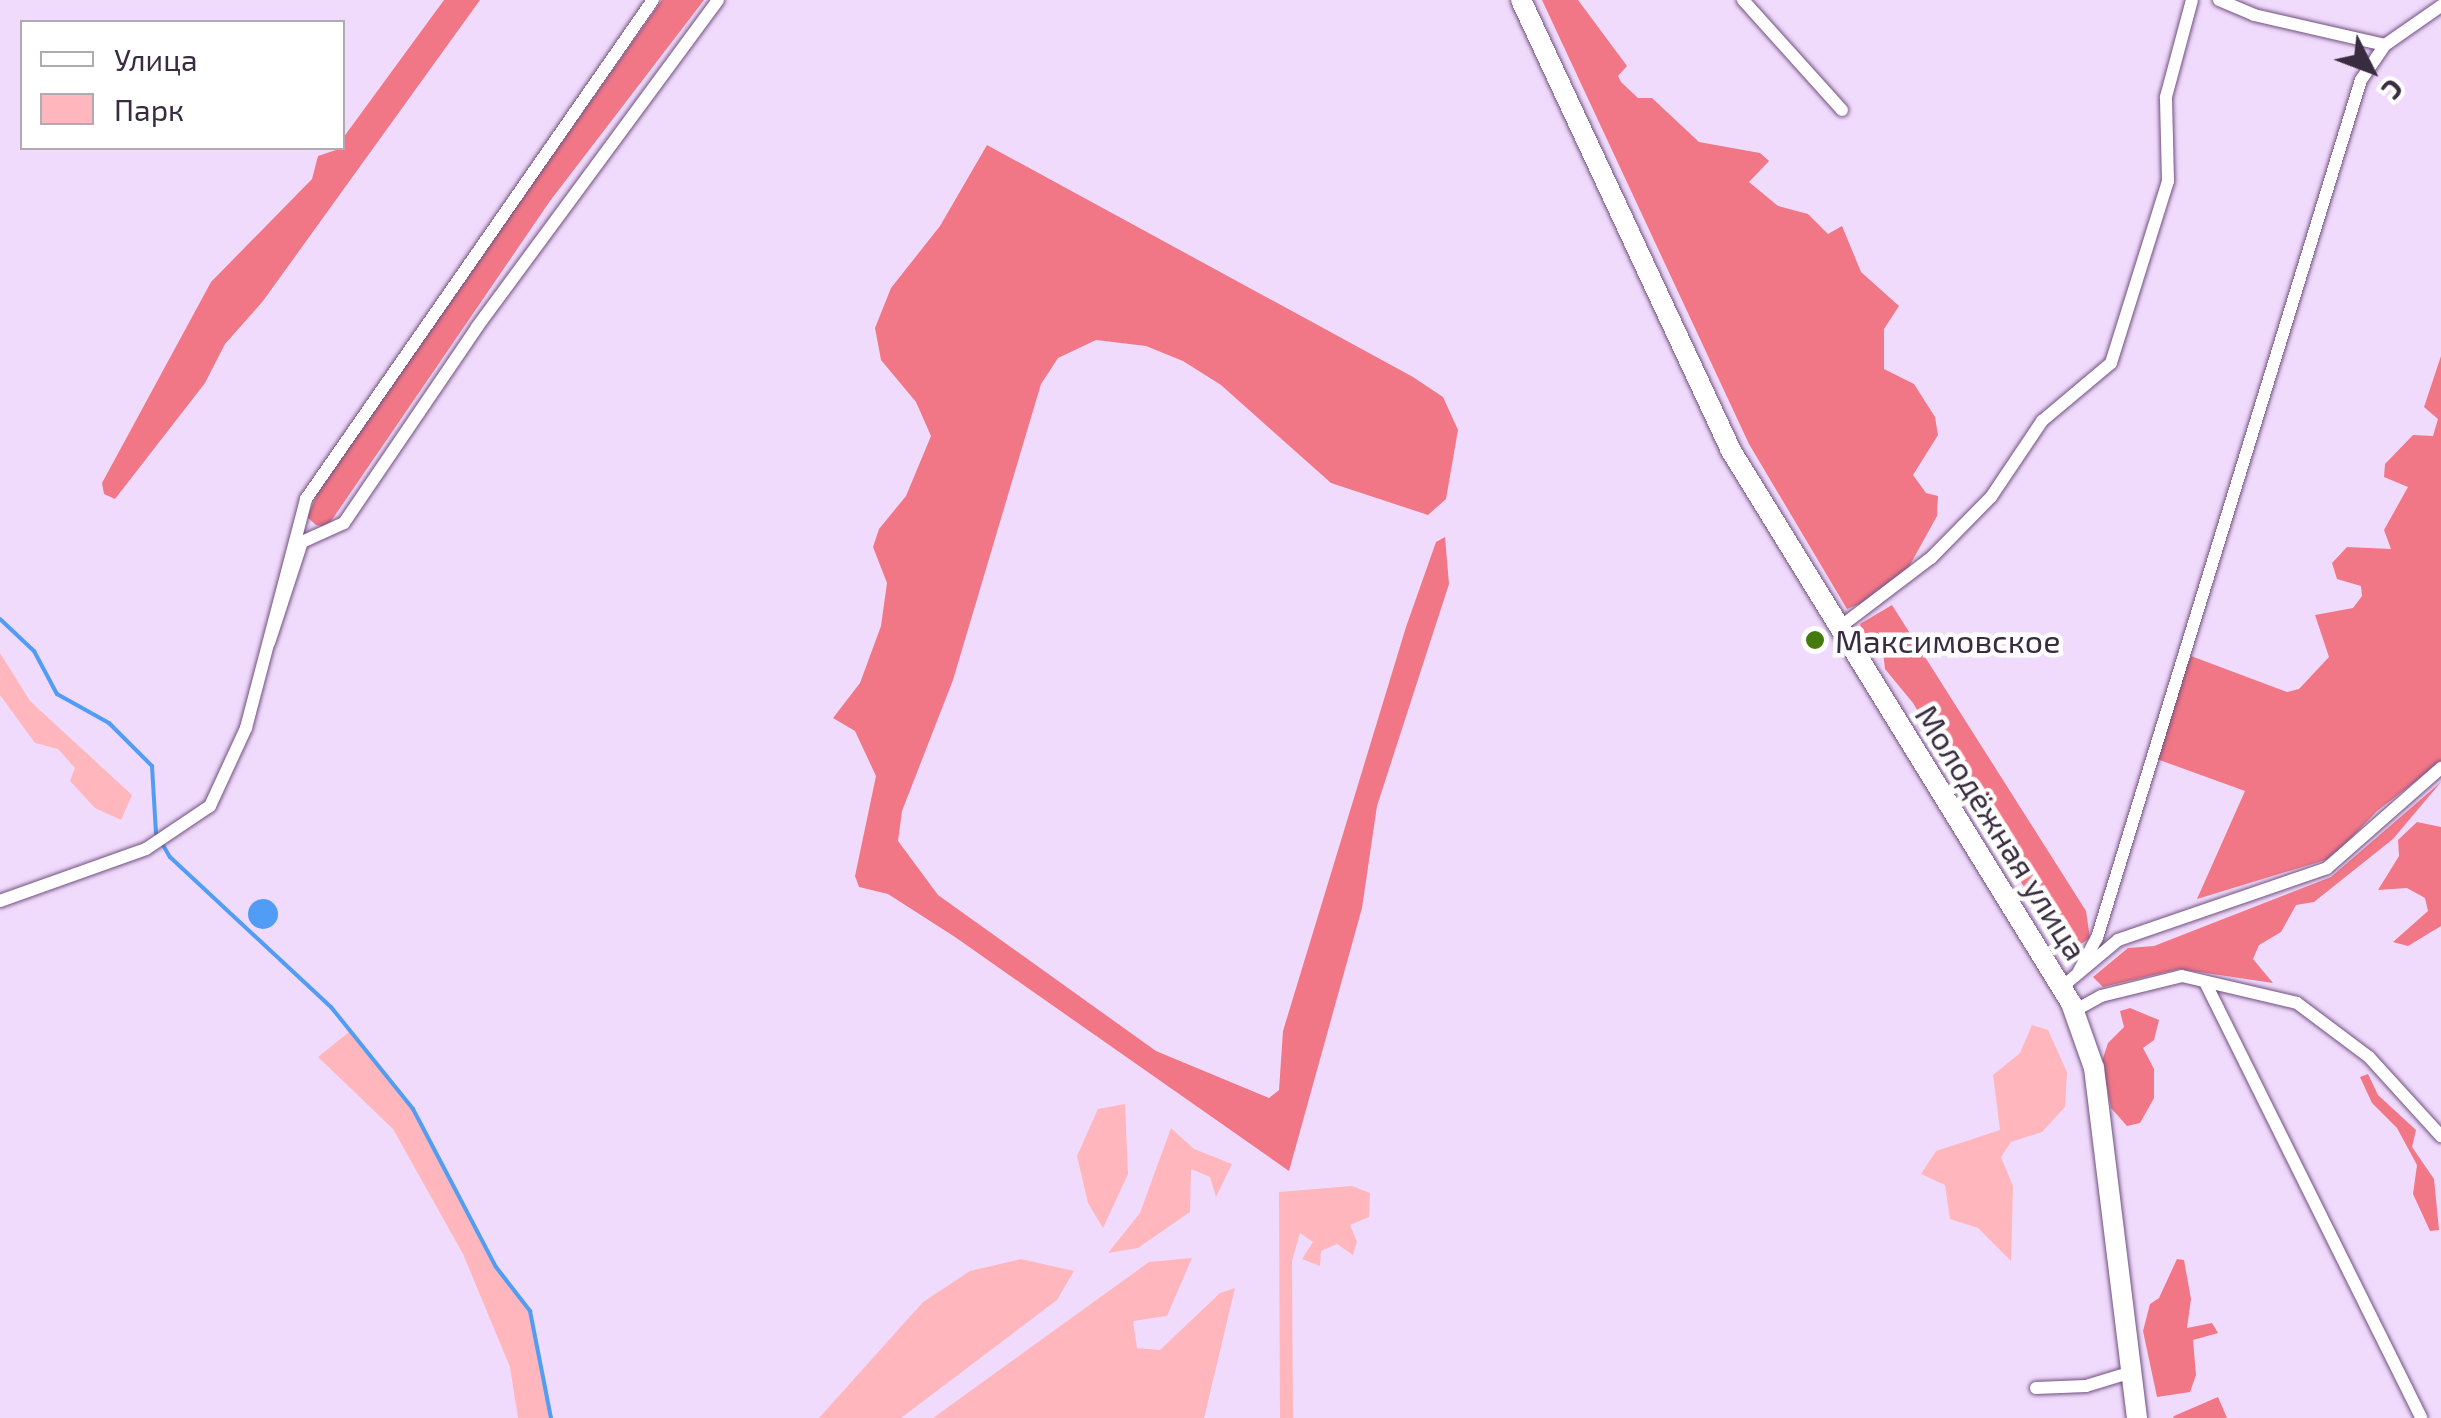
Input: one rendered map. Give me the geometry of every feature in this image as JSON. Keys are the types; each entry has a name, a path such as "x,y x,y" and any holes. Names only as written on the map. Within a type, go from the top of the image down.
{"main road":[{"name":"Молодёжная улица","path":"1520,0 1730,449 1840,627 2070,980 2074,1011 2094,1068 2137,1418"}],"street":[{"path":"0,901 146,849 198,818 218,792 246,728 306,499 653,0"},
{"path":"263,652 278,629 302,542 344,523 477,327 718,0"},
{"path":"1743,0 1842,110"},
{"path":"1840,627 1931,558 1990,498 2042,422 2111,363 2168,182 2166,97 2192,0"},
{"path":"2219,0 2254,16 2385,45"},
{"path":"2070,980 2097,938 2312,226 2361,80 2385,45 2441,6"},
{"path":"2070,980 2118,940 2326,868 2441,768"},
{"path":"2074,1011 2153,979 2182,976 2297,1003 2370,1056 2441,1136"},
{"path":"2206,984 2421,1418"},
{"path":"2036,1388 2086,1386 2132,1372"}],"green space":[{"path":"0,653 30,701 132,795 121,820 95,808 70,781 75,768 58,749 35,743 0,695"},
{"path":"2032,1025 2048,1030 2067,1072 2065,1107 2042,1132 2011,1142 2001,1157 2013,1186 2011,1261 1978,1228 1950,1219 1945,1185 1921,1174 1936,1151 2000,1130 1993,1075 2020,1053"},
{"path":"349,1032 413,1109 496,1266 530,1311 551,1418 518,1418 510,1367 463,1254 393,1129 318,1057"},
{"path":"1125,1104 1128,1174 1103,1228 1088,1203 1077,1156 1098,1109"},
{"path":"1171,1128 1194,1149 1232,1164 1216,1197 1210,1177 1191,1169 1190,1212 1138,1248 1108,1253 1140,1213"},
{"path":"1352,1186 1370,1193 1369,1217 1350,1225 1357,1242 1353,1255 1337,1244 1321,1251 1320,1266 1302,1259 1313,1242 1300,1233 1292,1261 1293,1418 1280,1418 1279,1192"},
{"path":"1192,1258 1167,1316 1133,1321 1137,1348 1160,1350 1220,1293 1235,1288 1204,1418 933,1418 1149,1262"},
{"path":"1021,1259 1074,1271 1057,1300 901,1418 819,1418 923,1302 970,1271"}],"shaded area":[{"path":"444,0 480,0 263,301 225,344 205,383 115,499 104,494 102,483 211,282 312,179 318,156 345,150 345,135"},
{"path":"662,0 704,0 550,201 327,527 316,525 307,517 324,479"},
{"path":"1542,0 1578,0 1627,66 1618,76 1621,82 1638,98 1652,98 1699,142 1760,153 1769,161 1749,182 1778,206 1808,214 1828,234 1842,226 1861,272 1899,306 1884,329 1884,369 1914,384 1935,417 1938,435 1913,475 1926,493 1938,496 1937,516 1905,574 1862,603 1847,609 1749,444"},
{"path":"987,145 1413,377 1443,397 1458,430 1446,499 1428,515 1331,483 1221,385 1183,361 1146,346 1096,340 1058,358 1041,384 953,680 902,811 898,841 938,895 1156,1051 1269,1098 1279,1090 1283,1031 1406,627 1436,542 1445,537 1449,584 1377,806 1362,908 1289,1171 955,937 888,894 859,887 855,876 876,776 855,731 833,718 860,683 881,626 887,583 873,547 879,529 906,496 931,436 916,402 881,360 875,328 891,288 940,226"},
{"path":"2441,356 2441,762 2377,811 2332,858 2197,899 2245,791 2154,758 2191,656 2287,692 2299,689 2329,657 2315,615 2353,608 2362,596 2361,586 2337,579 2332,563 2347,547 2391,549 2384,530 2408,487 2384,477 2385,464 2413,435 2433,436 2438,419 2424,407"},
{"path":"1892,605 2086,911 2090,938 2075,948 2064,950 1913,703 1885,669 1882,643 1864,635 1860,624"},
{"path":"2441,782 2393,839 2314,902 2296,905 2281,932 2259,945 2253,959 2273,983 2179,969 2103,987 2093,977 2128,948 2154,946 2331,877"},
{"path":"2417,822 2441,827 2441,926 2408,946 2393,942 2428,911 2425,898 2407,888 2378,890 2399,856 2398,840"},
{"path":"2130,1008 2159,1020 2154,1040 2143,1048 2154,1069 2154,1098 2140,1123 2127,1126 2111,1108 2102,1061 2108,1043 2124,1027 2120,1011"},
{"path":"2368,1074 2378,1095 2416,1130 2412,1147 2434,1179 2439,1230 2430,1231 2413,1194 2417,1165 2397,1128 2372,1103 2360,1077"},
{"path":"2177,1259 2184,1260 2191,1299 2187,1328 2212,1323 2218,1333 2193,1340 2196,1375 2190,1392 2157,1397 2143,1331 2150,1304 2159,1298"},
{"path":"2218,1397 2227,1418 2173,1418 2174,1416"}],"water":[{"path":"263,899 273,904 278,914 273,924 263,929 253,924 248,914 253,904"}],"waterway":[{"path":"0,619 34,651 57,694 109,723 152,766 156,833 170,857 331,1007 413,1109 496,1267 530,1311 551,1418"}],"place":[{"name":"Максимовское","path":"1815,640"}]}
